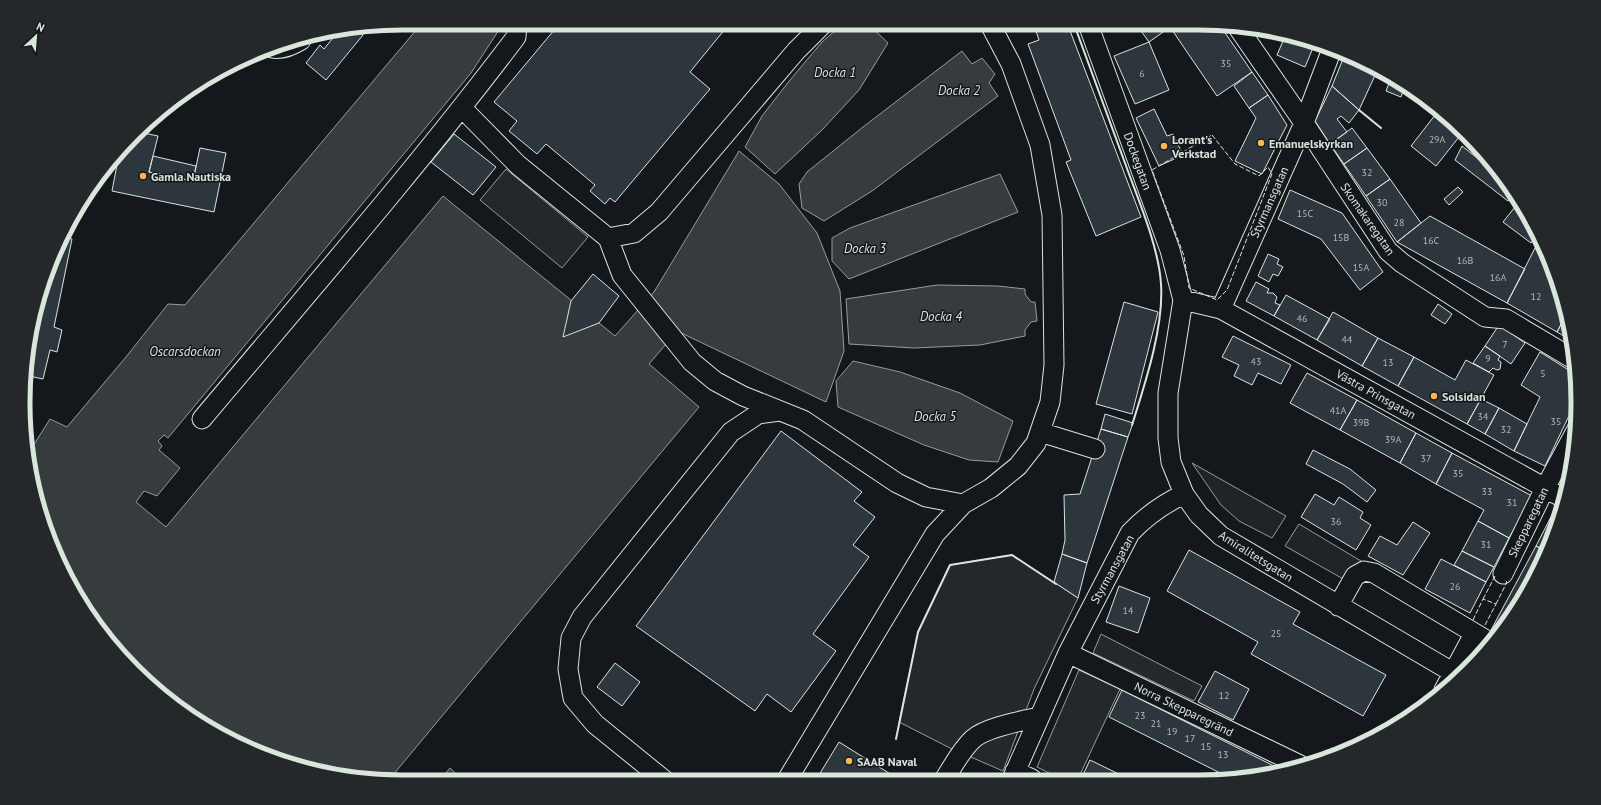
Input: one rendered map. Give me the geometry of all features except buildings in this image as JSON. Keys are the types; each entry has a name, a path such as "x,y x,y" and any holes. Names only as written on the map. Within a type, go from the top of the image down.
{"street":[{"path":"202,418 462,108 516,36 516,30"},
{"path":"608,238 634,233 659,212 781,68 817,30"},
{"path":"790,775 935,534 963,504 991,488 1018,466 1036,443 1050,402 1054,365 1052,215 1040,145 1011,64 993,30"},
{"name":"Dockegatan","path":"1090,30 1170,250 1183,300"},
{"name":"Skomakaregatan","path":"1242,33 1304,123 1388,251 1402,263 1485,318 1506,319 1568,356"},
{"name":"Styrmansgatan","path":"1221,309 1304,123 1330,54"},
{"path":"462,108 518,165 608,238 622,275 692,362 715,381 743,396 803,420 897,483 926,497 963,504"},
{"path":"1183,300 1168,392 1168,438 1171,462 1184,494"},
{"name":"Västra Prinsgatan","path":"1183,300 1221,309 1559,495"},
{"path":"658,775 595,724 573,698 568,668 571,638 582,617 730,432 758,414 780,411"},
{"path":"1040,432 1095,449"},
{"name":"Skepparegatan","path":"1503,574 1569,444"},
{"name":"Styrmansgatan","path":"1013,775 1068,653 1130,533 1139,523 1163,504 1184,494"},
{"name":"Amiralitetsgatan","path":"1184,494 1199,515 1221,536 1454,674"},
{"path":"1338,606 1355,576 1364,572 1374,574 1486,640"},
{"path":"1458,669 1474,634"},
{"name":"Norra Skepparegränd","path":"1068,653 1294,762"},
{"path":"947,775 963,749 974,737 1007,725 1039,717"}],"shaded area":[{"path":"506,169 588,237 562,268 480,200"},
{"path":"1192,463 1286,516 1272,538 1239,521 1221,505"},
{"path":"1299,524 1361,561 1345,580 1285,546"},
{"path":"1012,555 1078,598 1034,689 1003,771 950,748 899,722 918,632 950,565"},
{"path":"1101,634 1202,686 1194,701 1093,653"},
{"path":"1079,670 1120,689 1080,775 1053,775 1037,767"}],"water":[{"name":"Oscarsdockan","path":"416,30 498,30 471,73 168,438 164,435 158,441 162,446 159,450 180,468 157,496 144,491 136,502 166,527 443,196 615,336 654,292 739,151 779,184 817,233 840,291 844,351 826,402 677,331 649,364 699,407 393,775 378,774 330,768 260,747 216,725 176,698 139,666 107,629 80,589 58,545 43,499 37,475 33,446 50,419 67,427 168,304 185,305"},
{"name":"Docka 1","path":"836,30 874,30 888,43 859,90 822,130 775,174 745,147 762,116 822,42"},
{"name":"Docka 2","path":"962,51 972,64 982,58 995,74 989,83 998,96 872,191 824,221 802,208 799,184 807,172"},
{"name":"Docka 3","path":"1000,174 1018,212 849,279 832,261 832,238 850,228"},
{"name":"Docka 4","path":"937,285 998,286 1025,289 1025,294 1031,302 1035,302 1037,321 1031,322 1025,330 1025,336 980,345 914,348 849,344 846,299"},
{"name":"Docka 5","path":"853,361 900,372 960,393 1013,421 998,462 969,460 924,445 838,407 836,381"},
{"path":"450,768 458,775 444,775"}],"fence":[{"path":"1212,135 1235,164 1259,176 1268,167 1272,174 1227,290 1217,300 1189,288 1184,256 1152,170 1212,135"},
{"path":"1483,599 1495,576"},
{"path":"1496,604 1507,582 1504,580"},
{"path":"1473,620 1483,599 1496,604 1485,625"}],"wall":[{"path":"1076,30 1144,214 1160,271 1161,301 1157,337 1148,374 1132,425"},
{"path":"1359,110 1381,128"},
{"path":"896,739 918,632 950,565 1012,555 1056,584"}],"place":[{"name":"Emanuelskyrkan","path":"1261,143"},
{"name":"Lorant's Verkstad","path":"1164,146"},
{"name":"Gamla Nautiska","path":"143,176"},
{"name":"Solsidan","path":"1434,396"},
{"name":"SAAB Naval","path":"849,761"}]}
